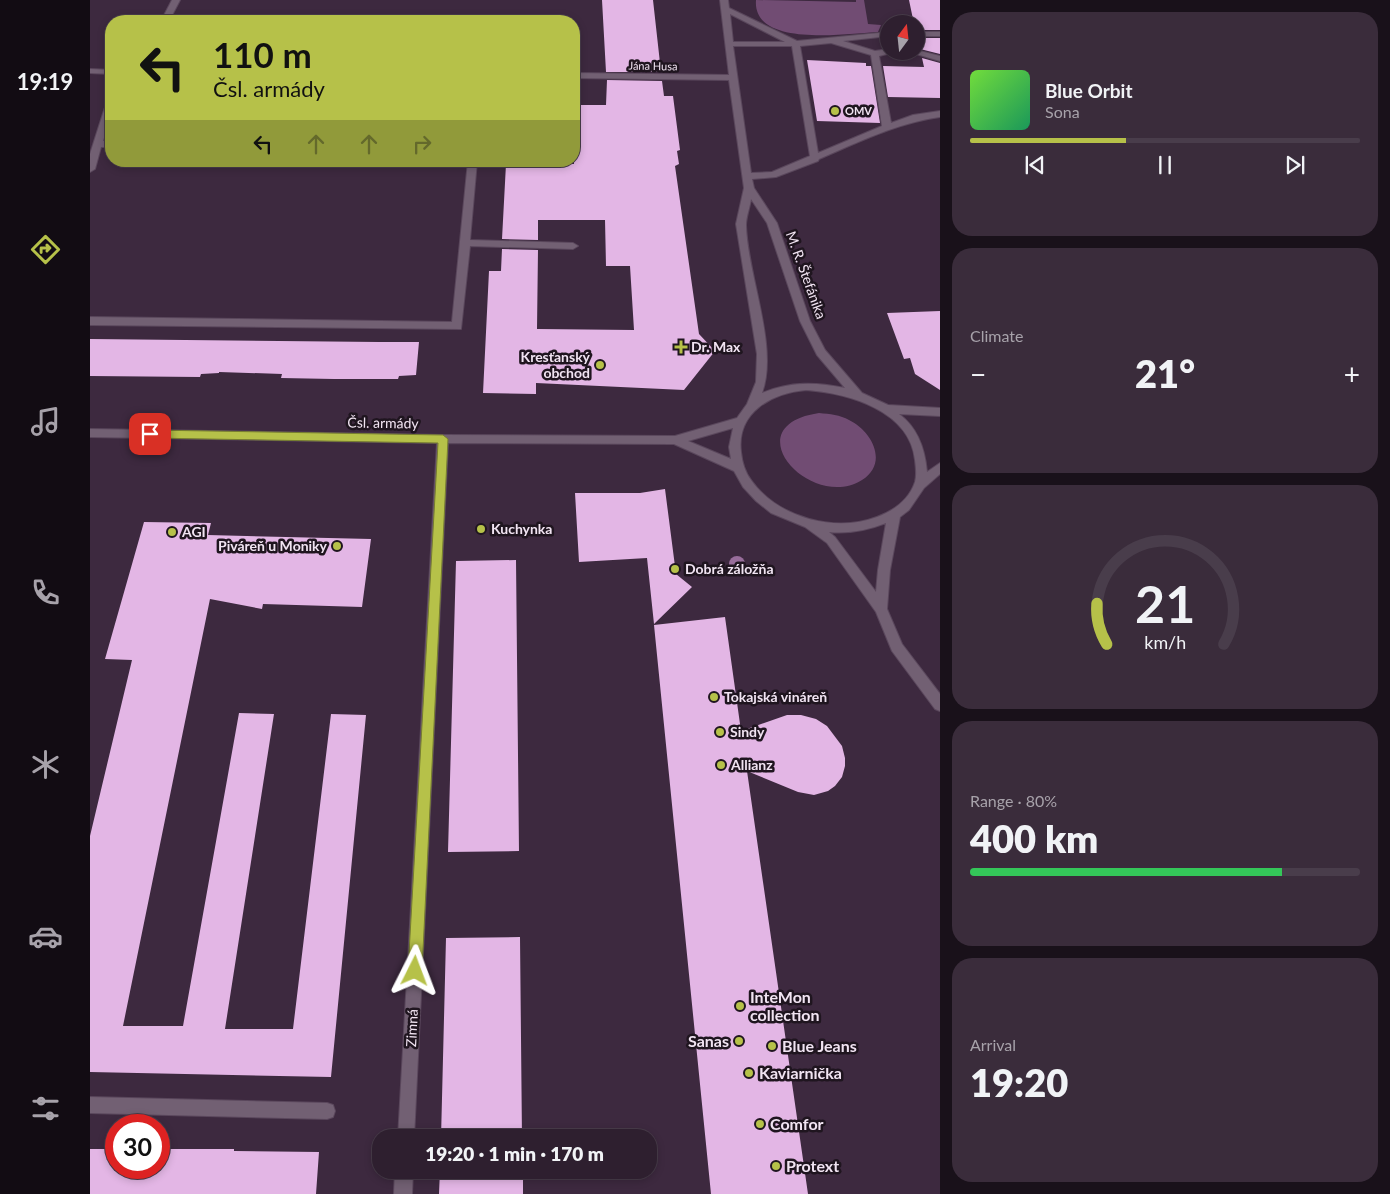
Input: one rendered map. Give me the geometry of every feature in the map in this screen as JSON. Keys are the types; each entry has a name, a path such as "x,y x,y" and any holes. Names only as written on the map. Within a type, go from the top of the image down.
{"street":[{"path":"168,15 176,0"},
{"path":"725,4 796,44"},
{"name":"M. R. Štefánika","path":"725,4 733,78 749,188 741,224 762,354 761,382 752,406"},
{"path":"925,34 940,34"},
{"path":"729,44 796,44 880,35"},
{"path":"831,40 875,54 880,53"},
{"path":"796,44 815,159"},
{"path":"875,54 887,127"},
{"path":"925,55 940,59"},
{"path":"90,71 105,72"},
{"name":"Jána Husa","path":"580,76 733,78"},
{"path":"747,176 773,175 815,159 887,127 913,118 940,114"},
{"path":"90,169 105,121"},
{"path":"98,144 105,144"},
{"path":"90,321 457,326 472,167"},
{"name":"M. R. Štefánika","path":"749,188 772,223 805,321 821,352 857,394"},
{"path":"465,243 573,246"},
{"path":"804,522 833,528 862,527 879,523 894,516 910,502 922,477 921,458 908,430 885,408 857,394 832,387 806,386 780,391 765,396 752,406 739,422 734,451 747,483 760,497 777,510 804,522 832,540 881,610 897,646 940,705"},
{"path":"885,408 940,412"},
{"path":"675,440 739,422"},
{"name":"Čsl. armády","path":"90,434 675,440"},
{"name":"Zimná","path":"406,1129 443,439"},
{"path":"675,440 740,468"},
{"path":"919,486 940,467"},
{"path":"881,610 884,570 894,516"},
{"path":"90,1105 326,1111"},
{"path":"403,1194 404,1179"}],"shaded area":[{"path":"756,0 856,2 856,0 864,0 868,24 880,25 880,27 878,32 805,35 785,32 769,26 759,15"},
{"path":"819,413 831,414 849,420 865,432 870,439 876,456 875,465 862,480 842,487 822,485 803,476 789,463 781,448 782,433 794,421"}],"building":[{"path":"602,0 653,0 661,72 606,72"},
{"path":"909,0 940,0 940,30 925,30 925,15 912,15"},
{"path":"925,38 940,38 940,54 925,50"},
{"path":"925,59 940,63 940,98 888,97 883,66 924,67 922,60"},
{"path":"807,60 866,63 866,66 871,66 880,123 817,121"},
{"path":"607,80 662,81 664,96 673,96 680,150 677,151 679,164 675,166 699,334 715,351 684,390 536,383 536,394 483,393 489,271 501,271 502,249 538,250 537,329 634,330 630,266 606,266 605,220 538,220 538,240 502,239 506,167 580,167 580,105 606,105"},
{"path":"940,311 940,390 915,374 910,358 904,359 887,313"},
{"path":"90,339 419,342 416,375 399,376 398,379 334,379 281,378 282,374 219,372 201,374 200,377 90,376"},
{"path":"665,489 676,574 692,587 654,624 647,558 579,562 575,493 640,493"},
{"path":"144,522 211,523 208,535 371,539 362,607 263,604 262,609 210,599 123,1026 183,1026 239,713 274,714 225,1029 293,1029 331,714 366,715 331,1077 90,1072 90,836 132,660 105,659"},
{"path":"516,560 519,851 448,852 456,561"},
{"path":"725,617 741,731 787,715 801,715 816,719 827,726 842,746 845,758 842,777 835,786 828,791 814,795 798,792 747,771 808,1194 711,1194 654,625"},
{"path":"520,937 522,1129 441,1129 446,938"},
{"path":"90,1149 105,1149 105,1179 170,1179 170,1149 319,1152 316,1194 90,1194"},
{"path":"440,1179 523,1179 523,1194 439,1194"}],"place":[{"name":"OMV","path":"835,111"},
{"name":"Dr. Max","path":"681,347"},
{"name":"Kresťanský obchod","path":"600,365"},
{"name":"Kuchynka","path":"481,529"},
{"name":"AGI","path":"172,532"},
{"name":"Piváreň u Moniky","path":"337,546"},
{"name":"Dobrá záložňa","path":"675,569"},
{"name":"Tokajská vináreň","path":"714,697"},
{"name":"Sindy","path":"720,732"},
{"name":"Allianz","path":"721,765"},
{"name":"InteMon collection","path":"740,1006"},
{"name":"Sanas","path":"739,1041"},
{"name":"Blue Jeans","path":"772,1046"},
{"name":"Kaviarnička","path":"749,1073"},
{"name":"Comfor","path":"760,1124"},
{"name":"Protext","path":"776,1166"}],"route":[{"path":"150,434 443,439 415,971"}]}
